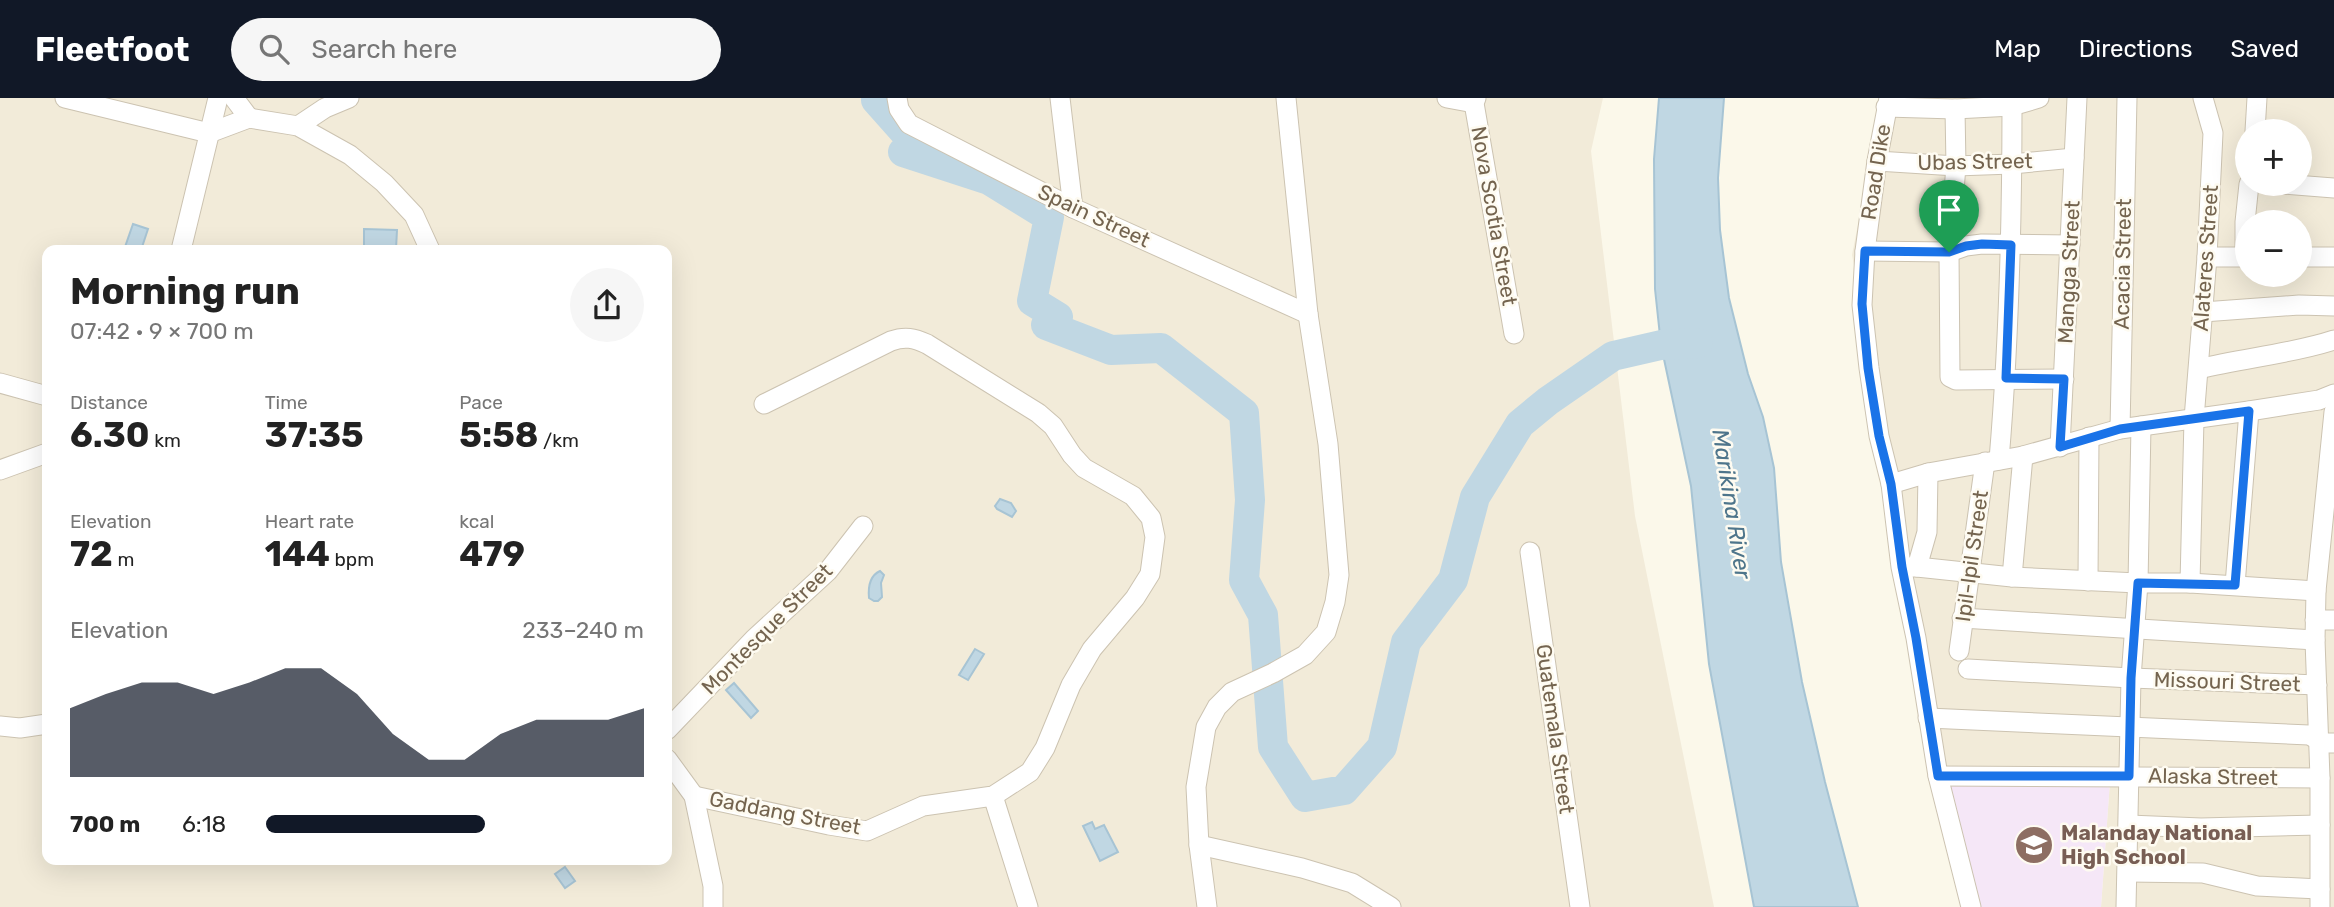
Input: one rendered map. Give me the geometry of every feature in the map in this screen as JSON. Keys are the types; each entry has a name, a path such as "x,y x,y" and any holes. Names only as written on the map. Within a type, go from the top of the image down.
{"street":[{"path":"65,98 209,132 249,118 298,126 350,155 384,183 414,215 428,245"},
{"path":"182,245 218,98"},
{"path":"234,98 249,118"},
{"path":"298,126 325,108 349,98"},
{"name":"Spain Street","path":"897,98 902,117 909,124 1073,208 1308,314"},
{"path":"1060,98 1073,208"},
{"path":"1207,907 1199,845 1196,787 1206,727 1217,707 1232,692 1305,654 1326,632 1335,602 1339,575 1328,444 1308,314 1286,98"},
{"path":"1447,98 1475,101"},
{"path":"1887,103 1955,108 2012,106 2039,98"},
{"name":"Mangga Street","path":"2060,447 2077,98"},
{"name":"Acacia Street","path":"2120,429 2127,98"},
{"name":"Alateres Street","path":"2190,583 2194,419 2207,257 2213,132 2203,98"},
{"path":"2255,119 2256,98"},
{"name":"Nova Scotia Street","path":"1475,101 1514,334"},
{"name":"Road Dike","path":"1887,103 1865,251 1862,304 1868,368 1879,436 1909,567 1916,638 1938,776 1971,907"},
{"name":"Ipil-Ipil Street","path":"1959,651 1969,573 2006,378 2012,106"},
{"path":"1955,108 1956,166 1949,252 1950,377 1956,380 2064,379"},
{"name":"Ubas Street","path":"1877,161 1956,166 2074,158"},
{"path":"2312,186 2334,188"},
{"path":"1865,251 1949,252 1966,246 2070,245"},
{"path":"2207,257 2235,257"},
{"path":"2312,257 2334,257"},
{"path":"2203,312 2299,304 2334,306"},
{"name":"Gaddang Street","path":"694,796 867,831 923,806 993,796 1030,772 1045,748 1071,685 1092,649 1135,598 1150,574 1155,537 1151,518 1133,496 1084,468 1053,426 1038,413 914,338 901,337 891,341 764,404"},
{"path":"2199,369 2334,340"},
{"path":"0,383 42,395"},
{"path":"1891,484 1928,473 2023,456 2120,429 2249,411 2326,398 2334,394"},
{"path":"2235,585 2249,411"},
{"path":"2128,872 2203,873 2321,902 2327,849 2320,825 2320,778 2327,741 2323,681 2315,640 2324,620 2316,591 2328,522 2334,412"},
{"path":"2126,907 2129,726 2138,583 2141,426"},
{"path":"2088,581 2089,437"},
{"path":"0,470 42,455"},
{"path":"2012,577 2023,456"},
{"path":"1928,473 1927,531 1909,567 2012,577 2235,585 2316,591"},
{"name":"Montesque Street","path":"672,725 754,639 828,571 863,526"},
{"name":"Guatemala Street","path":"1530,552 1580,907"},
{"path":"1962,618 2315,640"},
{"name":"Missouri Street","path":"1968,669 2131,678 2323,681"},
{"path":"1928,718 2309,735 2327,741"},
{"path":"0,726 42,725"},
{"path":"672,766 694,796 713,886 713,907"},
{"name":"Alaska Street","path":"1938,776 2320,778"},
{"path":"993,796 1028,907"},
{"path":"2129,825 2201,828 2320,825"},
{"path":"1199,845 1302,868 1352,883 1391,907"}],"shaded area":[{"path":"0,98 1603,98 1591,151 1635,516 1714,907 0,907"},
{"path":"1883,98 2334,98 2334,907 2101,907 2110,781 1944,783 1888,438 1852,255"},
{"name":"Malanday National High School","path":"2110,781 2101,907 1979,907 1944,783"}],"water":[{"name":"Marikina River","path":"1659,98 1724,98 1718,178 1720,230 1729,298 1748,374 1763,417 1774,468 1781,562 1802,682 1858,907 1754,907 1709,664 1691,486 1661,345 1655,289 1654,159"},
{"path":"133,224 148,229 143,245 126,245"},
{"path":"364,229 397,230 396,245 364,245"},
{"path":"1000,499 1011,503 1016,511 1012,517 995,506"},
{"path":"880,571 884,575 881,583 882,597 874,601 869,598 869,586 871,579"},
{"path":"975,649 984,654 968,680 959,675"},
{"path":"734,683 758,711 751,718 726,690"},
{"path":"1092,822 1095,829 1104,825 1118,852 1100,861 1083,826"},
{"path":"565,867 575,881 565,888 555,874"}],"waterway":[{"path":"878,98 876,100 916,145 903,152 989,180 1049,217 1032,301 1058,317 1046,325 1111,350 1161,348 1244,413 1250,500 1244,580 1263,615 1273,747 1305,797 1344,790 1382,747 1406,642 1453,580 1475,497 1520,424 1613,356 1661,345 1698,343"}],"place":[{"name":"Malanday National High School","path":"2034,845"}],"route":[{"path":"1982,244 2011,245 2006,378 2064,379 2060,447 2120,429 2249,411 2235,585 2138,583 2131,678 2129,776 1938,776 1902,567 1891,484 1879,436 1868,368 1862,304 1865,251 1949,252 1982,244"}]}
